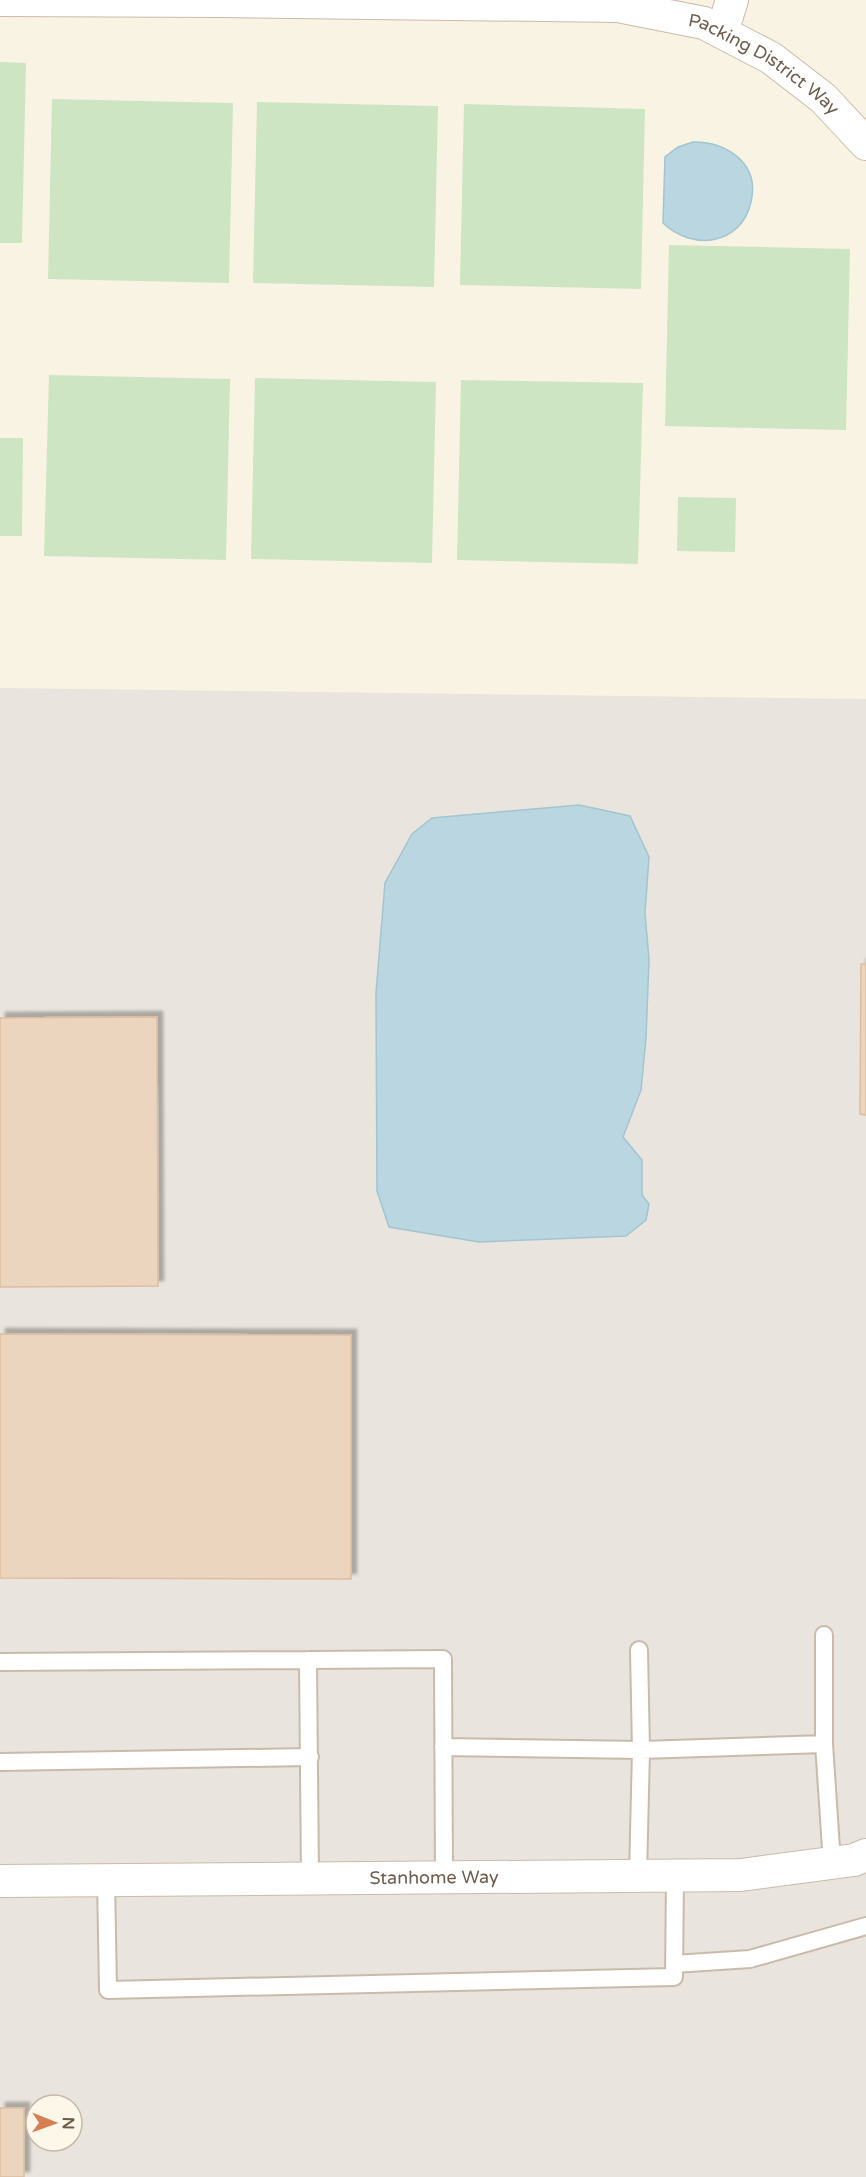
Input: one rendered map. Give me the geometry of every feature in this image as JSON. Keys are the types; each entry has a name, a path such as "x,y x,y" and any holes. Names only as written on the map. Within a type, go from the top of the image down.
{"street":[{"name":"Packing District Way","path":"0,0 618,6 704,23 771,58 834,108 866,144"},
{"path":"722,32 732,0"},
{"name":"Stanhome Way","path":"0,1881 741,1875 854,1860 866,1855"}],"lane":[{"path":"824,1635 824,1744 832,1863"},
{"path":"638,1876 641,1750 639,1650"},
{"path":"0,1662 443,1659 444,1877"},
{"path":"308,1660 310,1878"},
{"path":"443,1747 641,1750 824,1744"},
{"path":"0,1762 310,1757"},
{"path":"106,1880 108,1990 674,1977 675,1875"},
{"path":"674,1964 750,1959 866,1926"}],"shaded area":[{"path":"0,688 866,699 866,2177 0,2177"}],"green space":[{"path":"0,62 26,63 22,243 0,243"},
{"path":"52,99 233,103 229,283 48,279"},
{"path":"257,102 438,106 434,287 253,283"},
{"path":"464,104 645,109 641,289 460,285"},
{"path":"669,245 850,249 846,430 665,426"},
{"path":"49,375 230,379 226,560 44,556"},
{"path":"255,378 436,382 432,563 251,559"},
{"path":"461,380 643,383 638,564 457,560"},
{"path":"0,438 23,438 22,536 0,536"},
{"path":"678,497 736,498 735,552 677,551"}],"water":[{"path":"693,142 718,146 729,151 746,166 751,176 751,202 746,217 737,228 714,240 688,238 663,223 665,157 678,147"},
{"path":"579,805 630,816 649,857 645,913 649,959 646,1038 641,1090 623,1137 642,1160 642,1195 649,1204 646,1220 626,1236 479,1242 389,1227 377,1191 376,993 385,883 412,834 432,818"}],"building":[{"path":"861,964 866,964 866,1115 860,1114"},
{"path":"157,1017 158,1286 0,1287 0,1018"},
{"path":"0,1334 351,1335 351,1579 0,1578"},
{"path":"0,2108 24,2108 24,2177 0,2177"}]}
